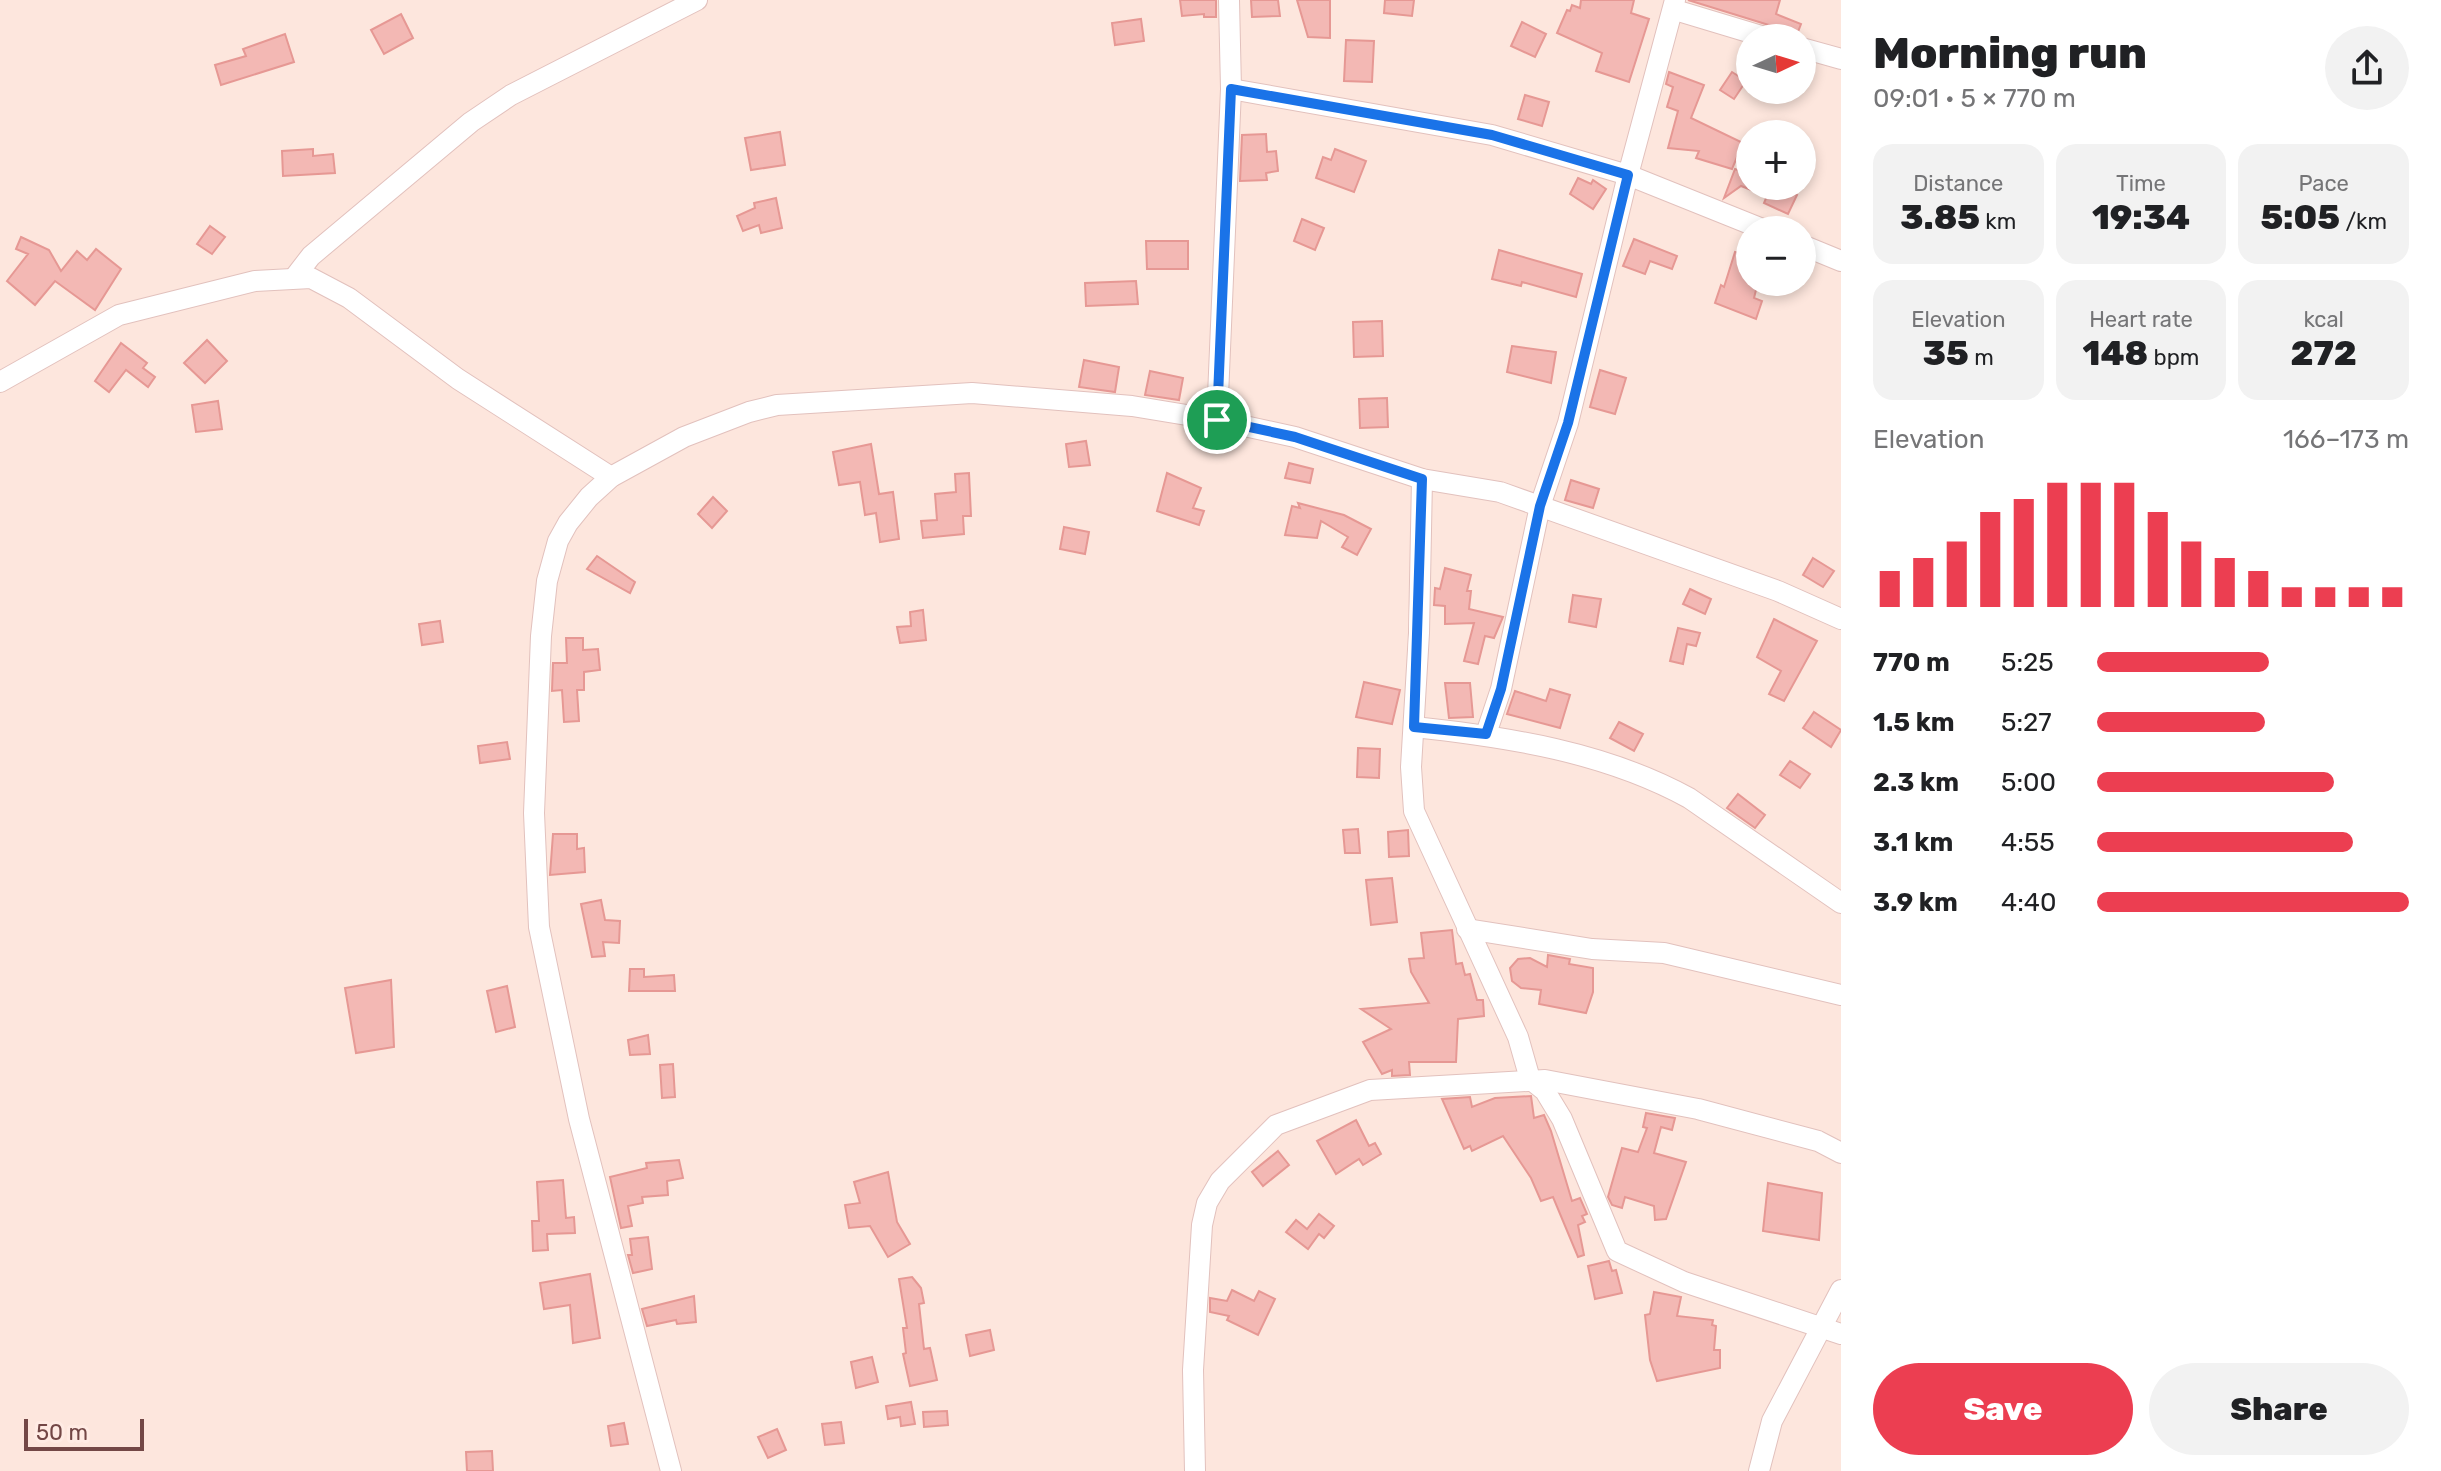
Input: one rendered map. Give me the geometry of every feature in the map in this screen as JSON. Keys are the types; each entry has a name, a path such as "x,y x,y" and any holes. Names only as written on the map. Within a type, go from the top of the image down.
{"street":[{"path":"294,278 311,256 471,122 511,95 697,0"},
{"path":"1217,420 1231,89 1229,0"},
{"path":"1486,734 1501,689 1540,506 1568,423 1628,175 1675,5 1736,27"},
{"path":"1816,52 1841,59"},
{"path":"1231,89 1492,135 1628,175 1736,218"},
{"path":"1816,251 1841,261"},
{"path":"0,382 119,315 255,281 311,278 349,298 458,379 611,477"},
{"path":"671,1471 579,1119 539,927 534,813 537,699 547,581 568,523 611,477 684,437 749,412 777,405 972,393 1132,406 1295,437 1422,479 1500,492 1778,591 1841,619"},
{"path":"1422,479 1411,767 1414,811 1518,1037 1530,1079 1545,1091 1562,1119 1617,1251 1684,1282 1832,1332"},
{"path":"1414,727 1486,734 1560,750 1663,783 1841,903"},
{"path":"1467,929 1592,949 1664,953 1841,995"},
{"path":"1195,1471 1193,1370 1202,1225 1207,1203 1220,1181 1276,1125 1370,1090 1530,1079 1698,1109 1818,1141 1841,1153"},
{"path":"1759,1471 1772,1421 1832,1332 1841,1290"}],"building":[{"path":"1180,0 1216,0 1216,17 1204,17 1204,14 1182,16"},
{"path":"1251,0 1278,0 1280,16 1252,17"},
{"path":"1297,0 1330,0 1330,38 1308,37"},
{"path":"1385,0 1414,0 1412,16 1384,13"},
{"path":"1581,0 1634,0 1631,13 1649,19 1629,82 1596,71 1602,53 1557,33 1567,10 1570,11 1572,5 1580,8"},
{"path":"1688,0 1780,0 1776,14 1801,24 1766,24"},
{"path":"401,14 413,38 384,54 371,30"},
{"path":"1141,19 1144,41 1115,45 1112,23"},
{"path":"1522,22 1546,34 1535,57 1511,46"},
{"path":"285,34 294,62 221,85 215,65 246,56 243,49"},
{"path":"1346,40 1374,41 1372,82 1344,81"},
{"path":"1669,72 1704,85 1691,118 1736,140 1736,160 1732,169 1696,158 1699,151 1668,148 1678,111 1667,107 1673,87 1666,84"},
{"path":"1732,72 1736,75 1734,99 1720,90"},
{"path":"1525,95 1549,102 1542,126 1518,119"},
{"path":"780,132 785,165 751,170 745,138"},
{"path":"1266,134 1267,152 1276,151 1278,171 1266,173 1267,180 1240,181 1242,135"},
{"path":"313,149 313,156 333,154 335,173 283,176 282,151"},
{"path":"1335,149 1366,161 1354,192 1316,178 1323,157 1331,160"},
{"path":"1735,169 1736,190 1724,198"},
{"path":"1578,178 1591,184 1593,180 1606,189 1593,209 1570,194"},
{"path":"776,198 782,228 761,233 759,225 743,231 737,216 755,208 754,203"},
{"path":"1765,200 1795,200 1788,214 1764,203"},
{"path":"1302,219 1324,228 1315,250 1294,241"},
{"path":"210,226 225,237 212,254 197,244"},
{"path":"21,237 49,250 61,271 77,251 87,260 96,249 121,269 95,310 55,281 35,305 7,281 28,254 16,249"},
{"path":"1634,239 1677,256 1672,269 1650,261 1645,274 1623,266"},
{"path":"1146,241 1188,241 1188,269 1147,269"},
{"path":"1499,250 1582,274 1576,297 1522,282 1521,286 1492,279"},
{"path":"1736,252 1736,296 1754,296 1762,301 1756,319 1715,303 1721,285 1724,287"},
{"path":"1136,281 1138,304 1086,306 1085,283"},
{"path":"1382,321 1383,356 1354,357 1353,322"},
{"path":"207,340 227,361 205,383 184,363"},
{"path":"121,343 147,363 143,368 155,377 148,387 126,370 109,392 95,381"},
{"path":"1512,346 1556,352 1551,383 1507,372"},
{"path":"1084,360 1119,367 1115,392 1079,387"},
{"path":"1600,370 1626,378 1615,414 1590,407"},
{"path":"1150,371 1183,378 1179,400 1145,395"},
{"path":"1387,398 1388,427 1360,428 1359,399"},
{"path":"218,401 222,429 196,432 192,405"},
{"path":"1086,441 1090,465 1069,467 1066,444"},
{"path":"871,444 879,494 893,492 899,539 880,542 876,513 865,515 860,482 839,485 833,452"},
{"path":"1289,463 1313,469 1310,483 1285,478"},
{"path":"969,473 971,516 963,516 964,534 923,538 921,521 937,520 935,494 956,492 955,474"},
{"path":"1167,473 1201,488 1193,508 1204,511 1199,525 1157,511"},
{"path":"1571,480 1599,489 1593,508 1565,500"},
{"path":"713,497 727,511 712,528 698,514"},
{"path":"1298,503 1344,515 1371,529 1357,555 1342,547 1348,537 1321,521 1317,538 1285,535 1292,506 1300,508"},
{"path":"1064,527 1089,532 1085,554 1060,549"},
{"path":"597,556 635,582 630,593 587,569"},
{"path":"1813,558 1834,571 1823,587 1803,575"},
{"path":"1445,568 1471,575 1467,591 1471,591 1469,609 1503,617 1494,638 1485,636 1478,664 1464,661 1474,623 1445,624 1445,606 1434,605 1435,588 1440,589"},
{"path":"1690,589 1711,599 1705,614 1683,604"},
{"path":"1573,595 1601,599 1596,627 1569,622"},
{"path":"923,610 926,640 900,643 897,627 911,626 910,612"},
{"path":"1774,619 1817,641 1784,701 1769,694 1781,671 1757,657"},
{"path":"440,621 443,642 422,645 419,624"},
{"path":"1678,628 1700,633 1696,646 1687,644 1683,664 1670,661"},
{"path":"566,638 583,638 583,650 598,649 600,670 584,672 584,690 577,690 579,721 564,722 562,690 552,691 553,663 567,663"},
{"path":"1364,682 1400,690 1392,724 1356,717"},
{"path":"1445,683 1470,683 1473,717 1449,718"},
{"path":"1550,689 1570,695 1560,728 1507,714 1515,691 1546,701"},
{"path":"1814,712 1841,730 1831,747 1803,728"},
{"path":"1619,722 1643,734 1634,751 1610,738"},
{"path":"507,742 510,759 480,763 478,746"},
{"path":"1358,748 1380,749 1379,778 1357,777"},
{"path":"1790,761 1810,774 1800,788 1780,775"},
{"path":"1738,794 1765,815 1755,828 1727,808"},
{"path":"1358,829 1360,853 1345,853 1343,830"},
{"path":"1408,830 1409,856 1389,857 1388,832"},
{"path":"553,834 577,834 577,849 584,848 585,872 550,875"},
{"path":"1392,878 1397,922 1371,925 1366,880"},
{"path":"601,900 605,920 620,921 619,943 603,942 605,956 592,957 581,904"},
{"path":"1452,930 1456,964 1462,963 1465,975 1470,974 1477,1000 1483,1000 1484,1016 1458,1019 1456,1062 1409,1062 1410,1075 1392,1076 1392,1070 1382,1074 1363,1042 1391,1029 1361,1009 1429,1003 1411,972 1409,959 1424,958 1421,933"},
{"path":"1548,955 1570,959 1569,964 1593,968 1593,992 1586,1013 1539,1004 1541,990 1521,988 1512,981 1510,968 1518,959 1530,958 1547,967"},
{"path":"630,969 644,969 644,977 674,975 675,991 629,991"},
{"path":"391,980 394,1047 356,1053 345,988"},
{"path":"507,986 515,1027 496,1032 487,991"},
{"path":"648,1035 650,1054 630,1055 628,1040"},
{"path":"673,1064 675,1097 662,1098 660,1065"},
{"path":"1531,1096 1534,1118 1544,1115 1551,1131 1572,1201 1580,1198 1587,1214 1582,1216 1585,1222 1578,1225 1584,1255 1578,1257 1553,1197 1541,1201 1531,1178 1503,1136 1472,1151 1470,1146 1464,1149 1442,1099 1470,1097 1472,1107 1495,1098"},
{"path":"1646,1113 1675,1118 1672,1130 1661,1127 1654,1153 1686,1162 1666,1219 1655,1220 1654,1206 1625,1197 1622,1208 1612,1205 1608,1197 1622,1148 1638,1152 1647,1128 1643,1127"},
{"path":"1356,1120 1369,1146 1375,1143 1381,1154 1363,1165 1359,1159 1336,1174 1317,1141"},
{"path":"1278,1151 1289,1165 1263,1186 1252,1172"},
{"path":"679,1160 683,1178 667,1181 668,1195 642,1197 643,1203 628,1206 632,1226 621,1228 610,1177 647,1168 646,1163"},
{"path":"888,1172 897,1222 910,1244 888,1257 870,1226 849,1228 845,1205 860,1203 854,1182"},
{"path":"563,1180 566,1218 574,1217 575,1233 547,1234 548,1250 533,1251 532,1221 539,1221 537,1182"},
{"path":"1768,1183 1822,1193 1819,1240 1763,1231"},
{"path":"1319,1214 1334,1226 1324,1238 1319,1234 1308,1249 1286,1232 1296,1220 1307,1229"},
{"path":"648,1237 652,1269 633,1273 628,1255 632,1255 630,1239"},
{"path":"1609,1261 1612,1271 1616,1270 1622,1293 1595,1299 1588,1266"},
{"path":"590,1274 600,1338 573,1343 570,1305 544,1309 540,1283"},
{"path":"912,1277 921,1288 924,1303 919,1304 924,1349 930,1348 937,1380 910,1386 903,1354 906,1353 903,1328 907,1328 899,1279"},
{"path":"1232,1290 1254,1301 1259,1291 1275,1299 1258,1335 1227,1320 1229,1316 1210,1312 1210,1298 1227,1301"},
{"path":"1654,1292 1681,1297 1677,1316 1713,1320 1712,1325 1716,1326 1714,1350 1720,1350 1720,1368 1657,1381 1650,1360 1645,1315 1650,1314"},
{"path":"694,1296 696,1322 677,1324 676,1320 647,1326 642,1309"},
{"path":"990,1330 994,1350 970,1356 966,1335"},
{"path":"872,1357 878,1382 856,1388 851,1362"},
{"path":"911,1402 915,1424 901,1426 900,1417 888,1419 886,1406"},
{"path":"947,1411 948,1425 924,1427 923,1412"},
{"path":"841,1422 844,1443 825,1445 822,1424"},
{"path":"624,1423 628,1444 611,1446 608,1426"},
{"path":"777,1429 786,1450 768,1458 758,1437"},
{"path":"492,1451 493,1471 467,1471 466,1452"}],"route":[{"path":"1231,89 1492,135 1628,175 1568,423 1540,506 1501,689 1486,734 1414,727 1422,479 1295,437 1217,420 1231,89"}]}
